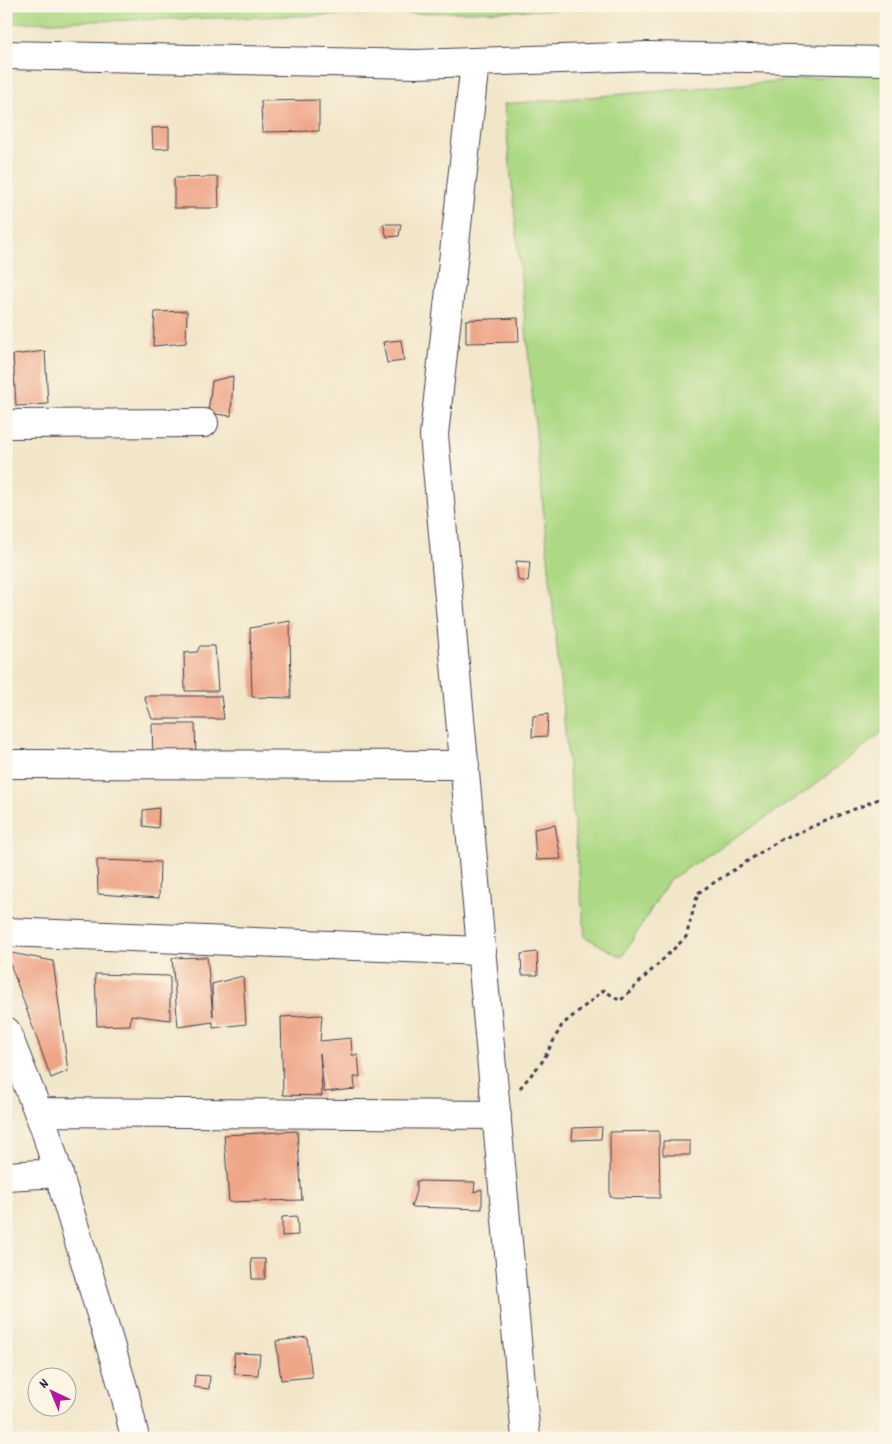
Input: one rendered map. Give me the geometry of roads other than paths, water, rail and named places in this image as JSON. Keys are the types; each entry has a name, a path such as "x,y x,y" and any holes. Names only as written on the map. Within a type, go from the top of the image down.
{"street":[{"path":"6,55 378,64 649,56 886,61"},
{"path":"475,62 434,436 526,1438"},
{"path":"6,424 204,423"},
{"path":"6,764 465,765"},
{"path":"6,932 482,951"},
{"path":"6,1031 38,1112 59,1173 125,1394 135,1438"},
{"path":"38,1112 497,1115"},
{"path":"6,1176 59,1173"}]}
